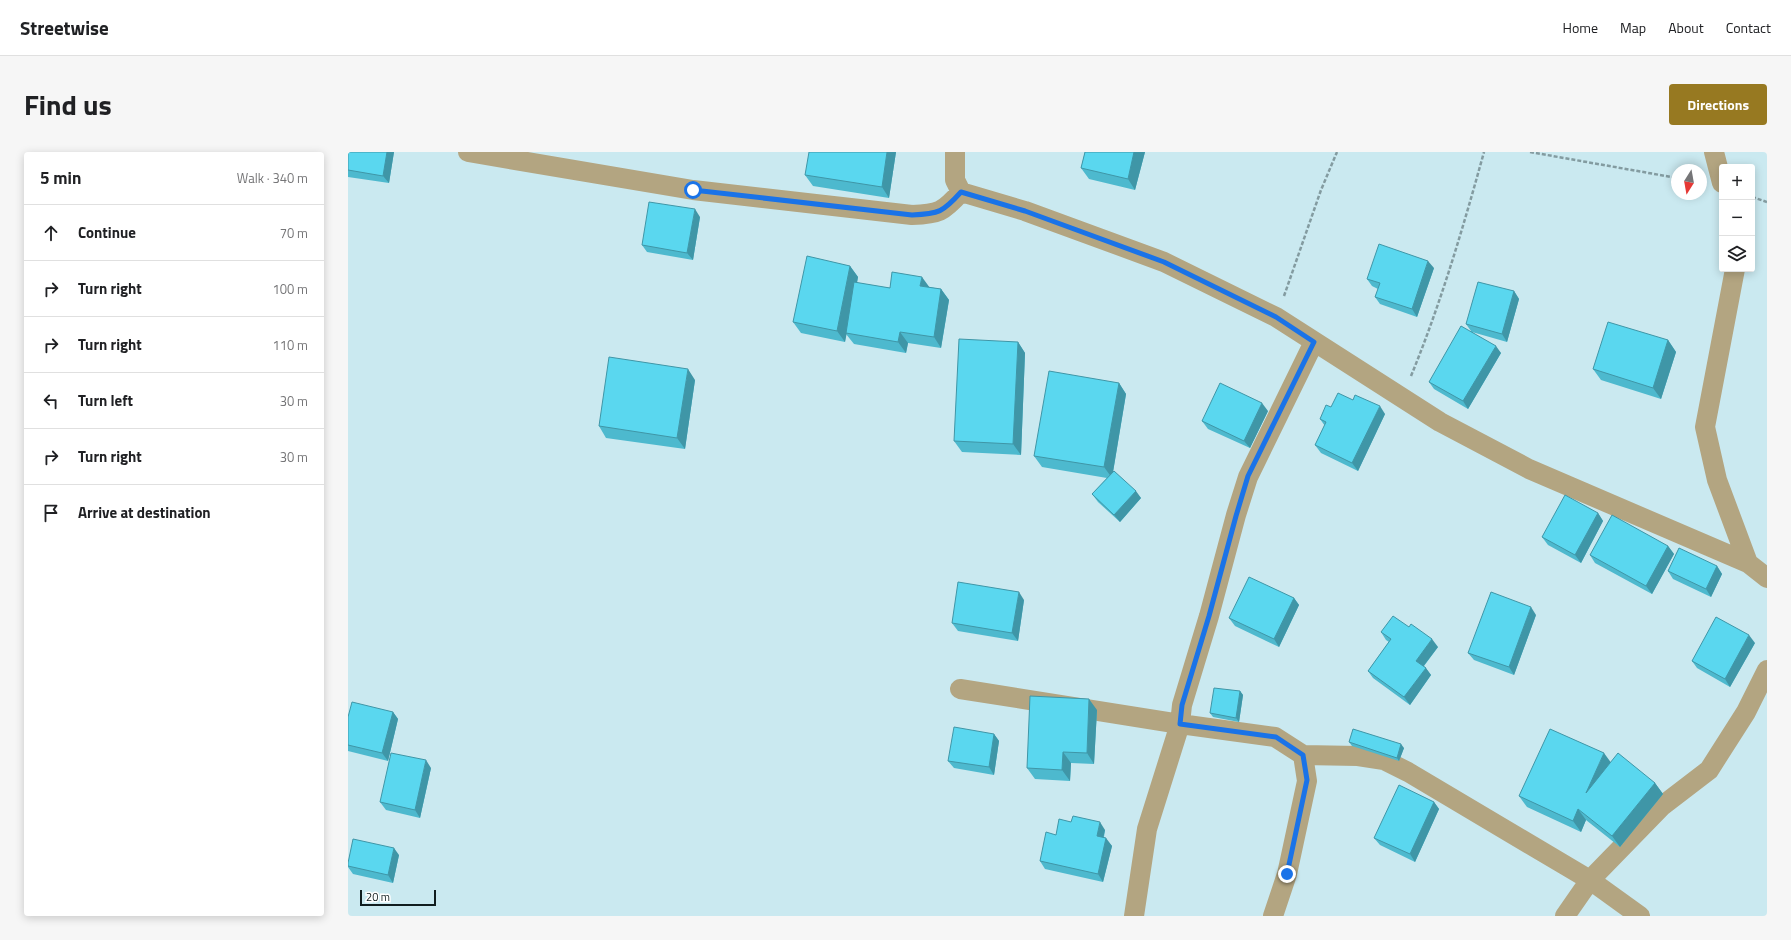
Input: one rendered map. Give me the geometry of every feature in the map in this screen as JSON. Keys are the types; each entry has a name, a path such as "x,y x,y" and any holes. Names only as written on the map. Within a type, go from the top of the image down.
{"street":[{"path":"468,152 693,190 912,215 932,214 946,208 961,192"},
{"path":"955,152 955,180 961,192 1025,211 1164,262 1276,317 1440,422 1529,469 1748,563 1767,578"},
{"path":"1714,152 1719,171"},
{"path":"1734,272 1705,427 1717,480 1748,563"},
{"path":"1134,916 1146,829 1180,724 1182,705 1209,616 1248,476 1314,342"},
{"path":"1565,916 1590,880 1662,806 1709,770 1746,712 1767,670"},
{"path":"960,689 1180,724 1276,737 1303,755 1358,756 1384,760 1408,772 1590,880 1640,916"},
{"path":"1273,916 1287,874 1307,780 1303,755"}],"path":[{"path":"1276,317 1321,190 1337,152"},
{"path":"1403,397 1432,323 1460,238 1484,152"},
{"path":"1530,152 1671,177"},
{"path":"1755,198 1767,202"}],"building":[{"path":"348,152 387,152 383,176 348,170"},
{"path":"809,152 887,152 882,187 805,175"},
{"path":"1085,152 1134,152 1128,179 1081,168"},
{"path":"649,202 695,209 687,253 642,245"},
{"path":"1379,244 1428,261 1412,309 1375,297 1380,283 1367,279"},
{"path":"807,256 850,266 837,331 793,322"},
{"path":"892,272 922,277 920,286 941,289 934,337 900,332 898,342 846,333 854,282 890,288"},
{"path":"1478,282 1514,291 1502,334 1466,324"},
{"path":"1608,322 1668,340 1653,388 1593,369"},
{"path":"1461,326 1496,346 1463,401 1429,382"},
{"path":"959,339 1018,342 1013,444 954,441"},
{"path":"609,357 688,369 677,438 599,426"},
{"path":"1049,371 1119,383 1104,467 1034,456"},
{"path":"1220,383 1262,403 1244,441 1202,421"},
{"path":"1338,393 1353,400 1355,395 1380,406 1352,463 1315,445 1326,422 1320,419 1326,405 1331,407"},
{"path":"1114,471 1136,491 1114,515 1092,494"},
{"path":"1565,495 1598,513 1575,555 1542,537"},
{"path":"1612,515 1668,546 1646,586 1590,555"},
{"path":"1679,548 1717,566 1706,589 1668,571"},
{"path":"1249,577 1294,598 1274,639 1229,618"},
{"path":"958,582 1019,592 1012,633 952,623"},
{"path":"1491,592 1531,607 1509,667 1468,653"},
{"path":"1393,616 1409,627 1411,624 1432,639 1416,661 1426,668 1404,697 1368,671 1391,639 1381,632"},
{"path":"1716,617 1749,635 1725,679 1692,661"},
{"path":"1214,688 1240,691 1236,718 1210,713"},
{"path":"1030,696 1089,699 1087,753 1063,752 1062,770 1027,768"},
{"path":"352,702 393,712 382,753 348,745 348,717"},
{"path":"954,727 994,734 989,767 948,761"},
{"path":"1353,729 1401,744 1397,758 1349,742"},
{"path":"1550,729 1604,753 1586,793 1618,753 1655,783 1612,836 1578,809 1573,821 1519,796"},
{"path":"391,753 426,760 415,810 380,802"},
{"path":"1399,785 1434,802 1410,854 1374,838"},
{"path":"1073,816 1100,822 1097,836 1106,838 1098,874 1040,861 1046,832 1056,835 1059,819 1071,822"},
{"path":"353,839 394,848 388,875 348,866"}],"route":[{"path":"693,190 912,215 932,214 946,208 961,192 1025,211 1164,262 1276,317 1314,342 1248,476 1209,616 1182,705 1180,724 1276,737 1303,755 1307,780 1287,874"}]}
